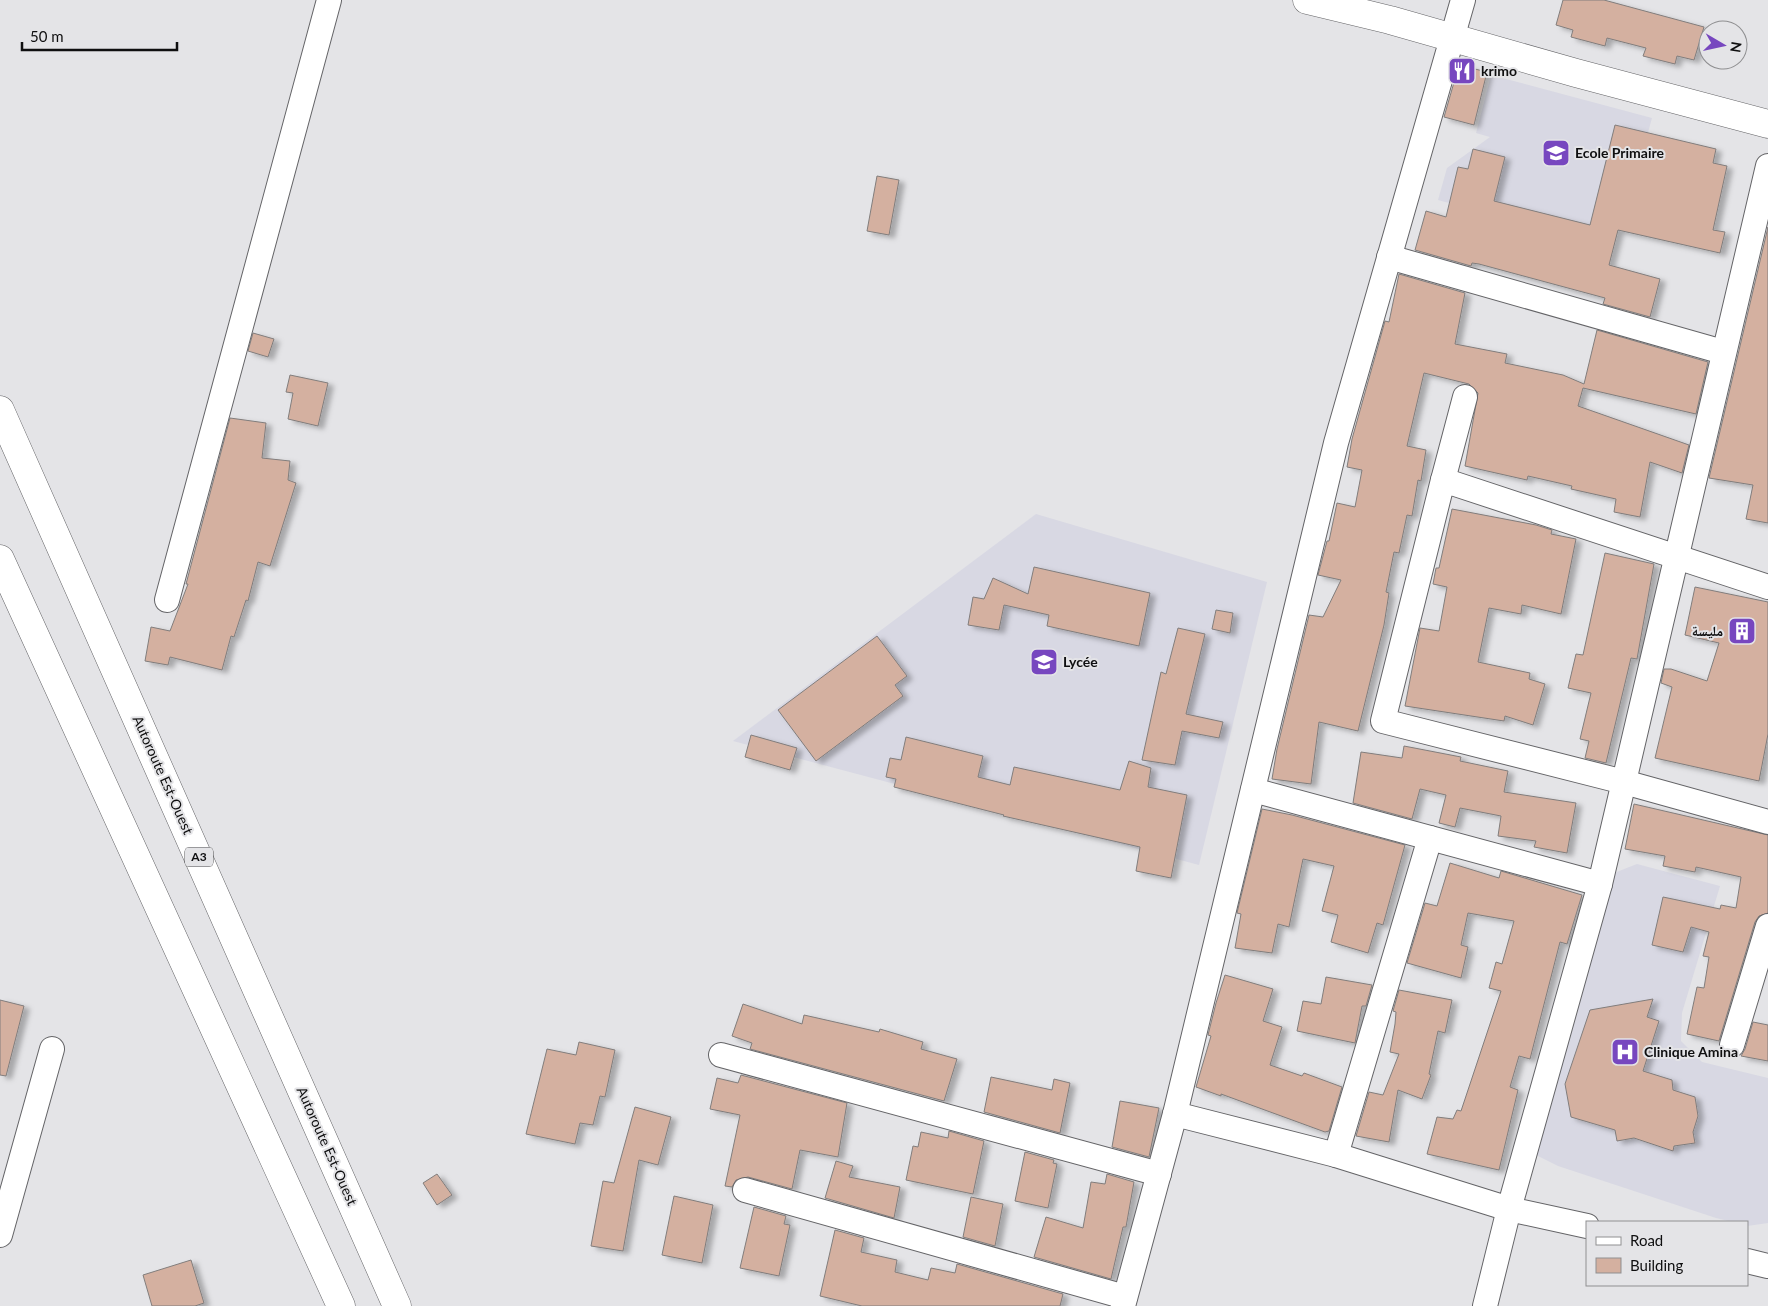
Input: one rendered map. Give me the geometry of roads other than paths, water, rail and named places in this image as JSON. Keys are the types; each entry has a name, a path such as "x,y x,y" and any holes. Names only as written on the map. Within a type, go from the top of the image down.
{"main road":[{"path":"1307,0 1390,20 1768,124"},
{"name":"Autoroute Est-Ouest","path":"0,410 397,1306"},
{"path":"0,559 341,1306"}],"street":[{"path":"167,600 329,0"},
{"path":"745,1190 1124,1301 1175,1114 1336,443 1454,38 1463,0"},
{"path":"1486,1306 1509,1209 1600,884 1768,166"},
{"path":"1389,258 1723,352"},
{"path":"1465,397 1383,721 1768,820"},
{"path":"1443,480 1677,558 1768,586"},
{"path":"1253,790 1600,884"},
{"path":"1336,1155 1430,838"},
{"path":"1732,1045 1768,926"},
{"path":"0,1235 52,1049"},
{"path":"721,1055 1159,1174"},
{"path":"1175,1114 1336,1155 1509,1209 1586,1226"},
{"path":"1748,1261 1768,1266"}],"place":[{"name":"krimo","path":"1462,71"},
{"name":"Ecole Primaire","path":"1556,153"},
{"name":"مليسة","path":"1742,631"},
{"name":"Lycée","path":"1044,662"},
{"name":"Clinique Amina","path":"1625,1052"}]}
